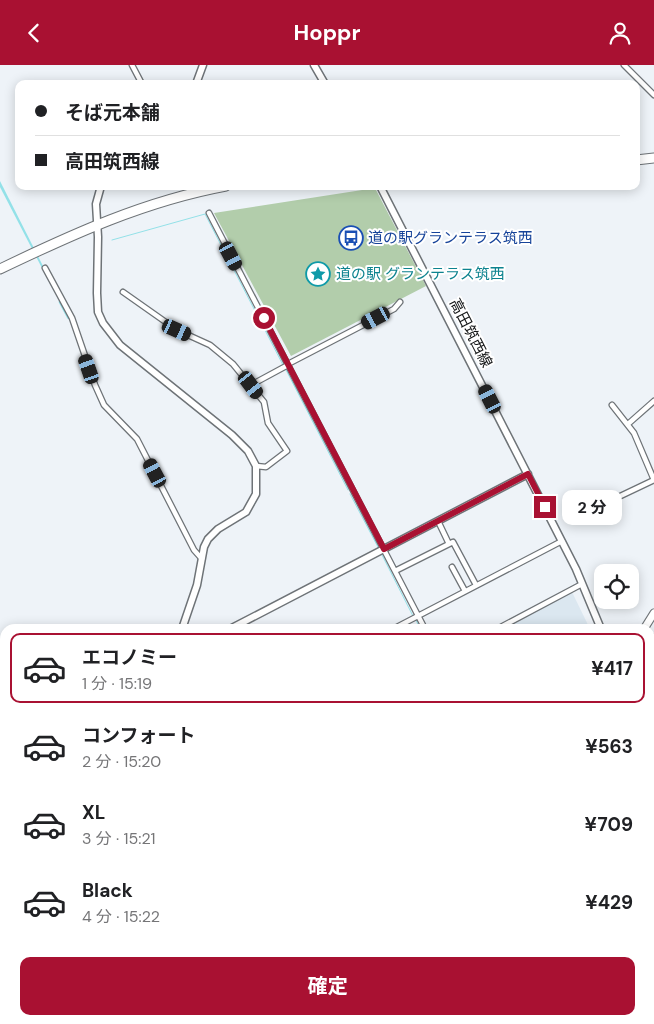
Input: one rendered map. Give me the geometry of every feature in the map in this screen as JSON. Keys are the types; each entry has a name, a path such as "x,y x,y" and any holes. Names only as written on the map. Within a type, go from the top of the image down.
{"highway":[{"path":"640,160 654,158"},
{"path":"0,269 98,224 171,199 209,190"}],"main road":[{"path":"647,624 654,613"}],"street":[{"path":"132,65 140,80"},
{"path":"197,80 203,65"},
{"path":"314,65 322,80"},
{"path":"624,65 639,80"},
{"path":"640,81 654,95"},
{"path":"99,190 96,204 98,224 98,305 106,328 120,345 232,435 248,451 256,466 258,487 254,501 243,515 210,536 204,547 197,585 184,624"},
{"name":"高田筑西線","path":"382,190 562,541 599,624"},
{"path":"209,213 381,550 395,571 422,624"},
{"path":"45,268 72,318 95,385 104,405 137,439 194,549 202,559"},
{"path":"123,292 177,330 206,343 223,354 264,402 268,423 287,451 266,467 256,466"},
{"path":"251,385 394,309 400,302"},
{"path":"628,424 654,401"},
{"path":"612,405 628,424 644,454 654,480 612,500"},
{"path":"240,624 528,474"},
{"path":"438,521 449,544"},
{"path":"403,624 562,541"},
{"path":"395,571 454,543 476,585"},
{"path":"452,567 465,591"},
{"path":"506,624 582,583"}],"shaded area":[{"path":"572,592 588,624 511,624"}],"green space":[{"path":"362,190 376,190 426,286 291,356 214,213"}],"water":[{"path":"0,181 45,270 43,270 0,187"}],"waterway":[{"path":"112,240 205,214 283,365"},
{"path":"61,302 69,317"},
{"path":"285,368 348,490"},
{"path":"350,494 379,549"},
{"path":"381,553 413,616"},
{"path":"416,620 418,624"}],"place":[{"name":"道の駅グランテラス筑西","path":"351,238"},
{"name":"道の駅 グランテラス筑西","path":"318,274"}],"route":[{"path":"264,318 384,549 528,474 545,507"}]}
